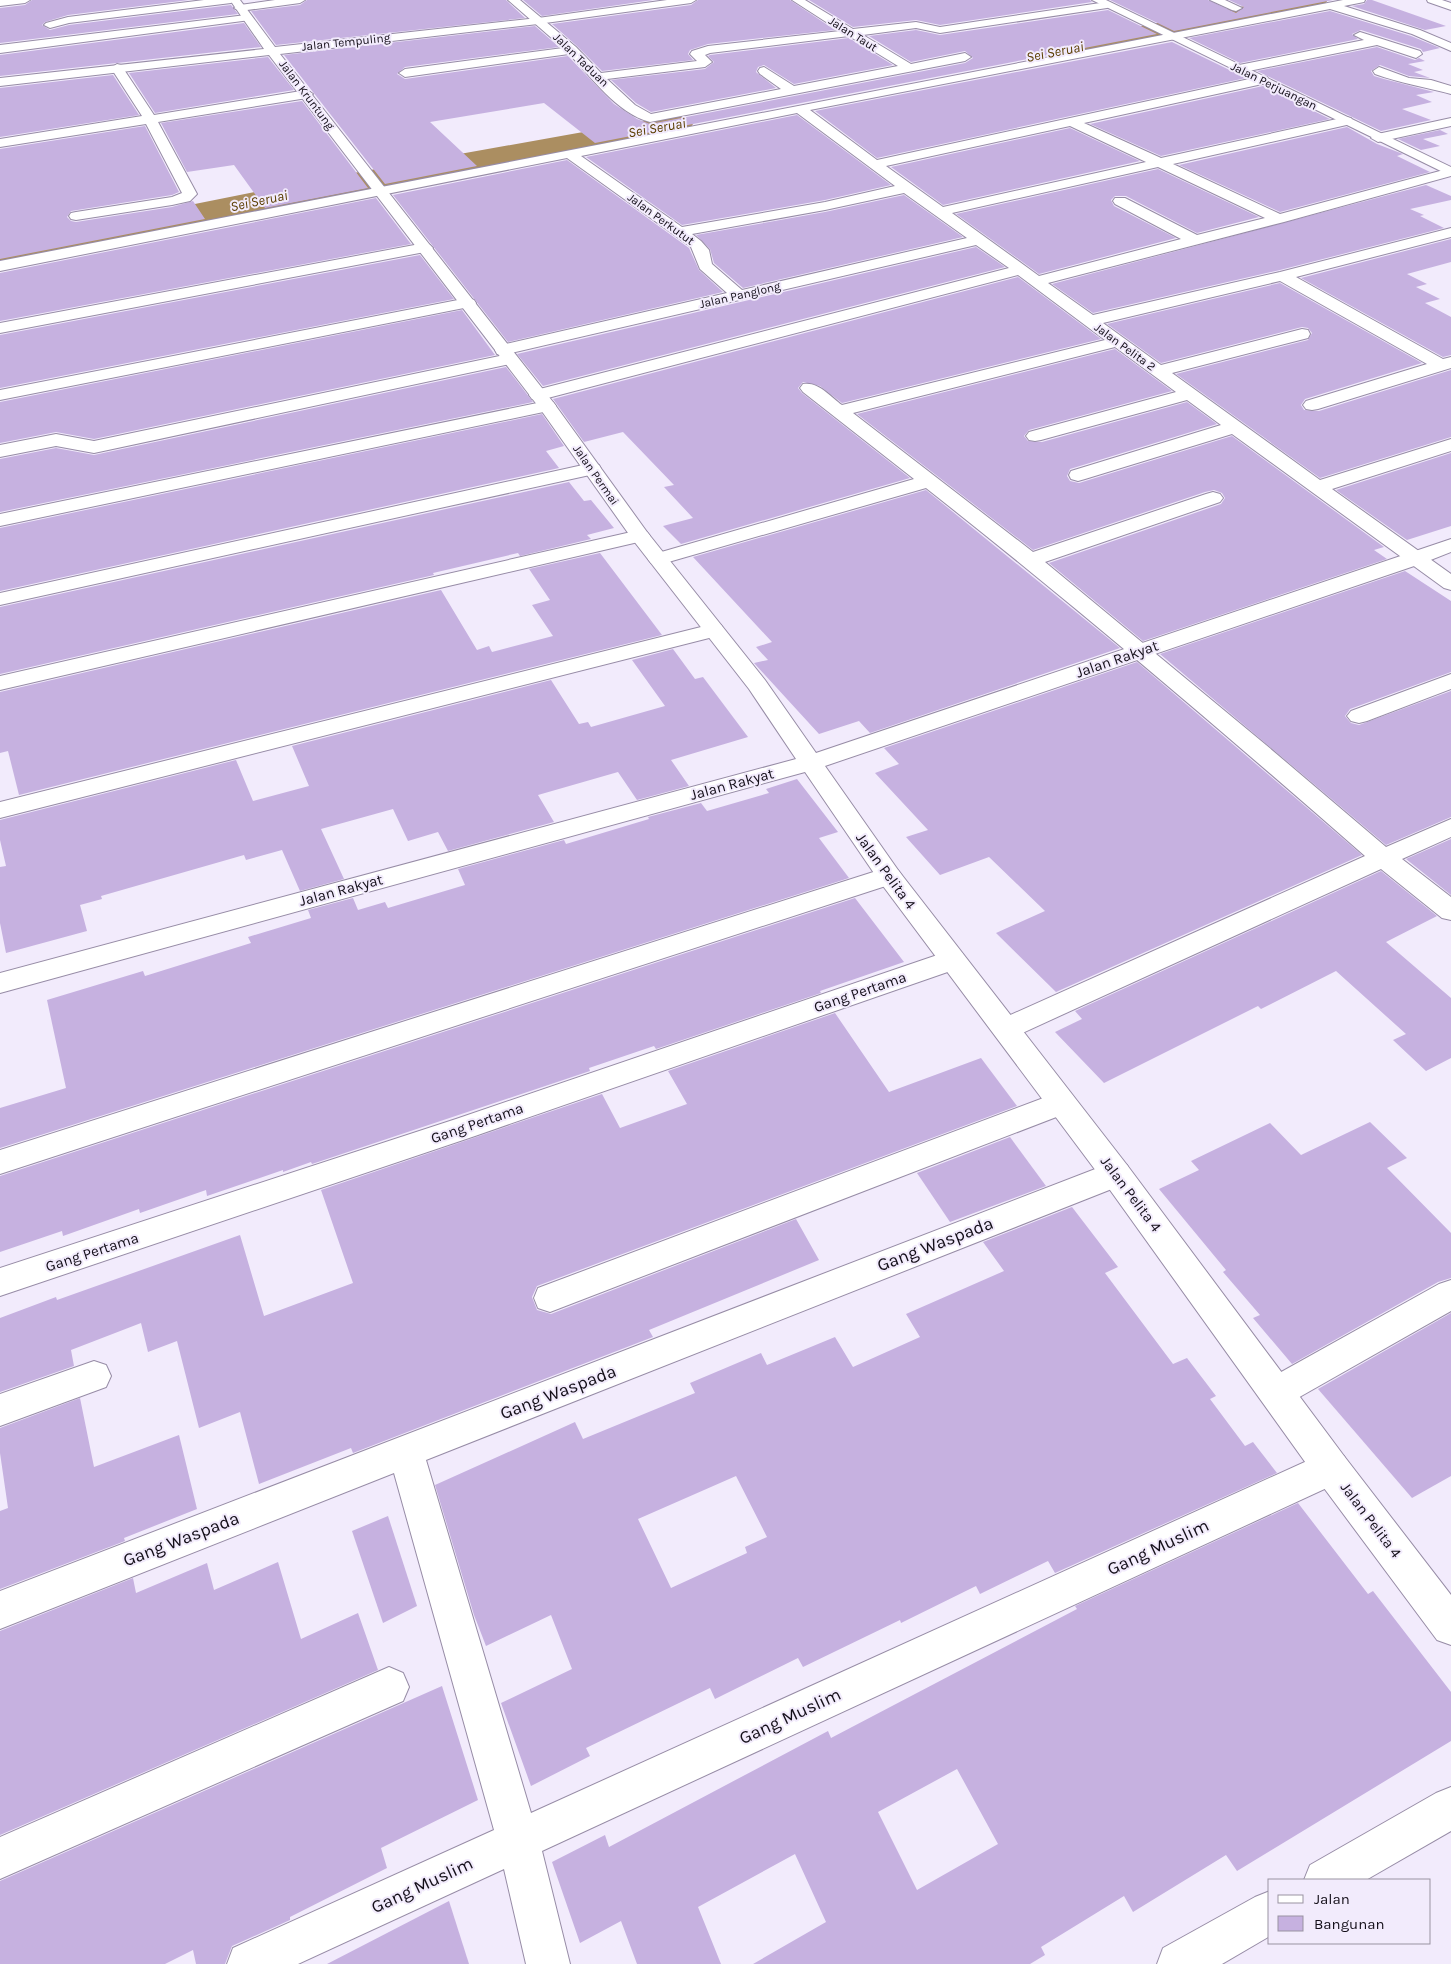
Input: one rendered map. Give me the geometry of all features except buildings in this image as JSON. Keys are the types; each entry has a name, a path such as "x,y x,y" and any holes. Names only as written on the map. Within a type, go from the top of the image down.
{"street":[{"path":"0,2 26,0"},
{"path":"50,25 68,20 300,0"},
{"path":"514,1 528,0"},
{"name":"Jalan Tempuling","path":"0,82 538,21 691,0"},
{"name":"Jalan Taut","path":"797,0 908,67"},
{"path":"596,77 704,63 706,62 696,54 702,51 919,25 940,30 1118,0"},
{"path":"1215,0 1236,8"},
{"path":"0,266 380,190 1360,0"},
{"path":"1432,0 1451,7"},
{"name":"Jalan Taduan","path":"514,1 572,50 596,77 639,114 650,118 791,90"},
{"name":"Jalan Perjuangan","path":"1102,3 1451,172"},
{"path":"0,49 238,6"},
{"name":"Jalan Kruntung","path":"238,6 307,94 364,172 380,190"},
{"path":"1332,6 1416,32 1451,47"},
{"path":"1298,13 1316,19"},
{"path":"1351,32 1416,54"},
{"path":"1239,69 1378,41"},
{"path":"405,73 572,50"},
{"path":"764,71 791,90 965,57"},
{"path":"76,216 172,201 190,196 150,119 117,68"},
{"path":"1380,71 1407,81 1431,84 1451,90"},
{"path":"874,165 1263,80"},
{"path":"0,143 307,94"},
{"name":"Jalan Pelita 2","path":"800,109 938,212 1036,281 1116,342 1451,584"},
{"path":"938,212 1346,121"},
{"path":"1072,122 1279,218"},
{"path":"1378,138 1451,122"},
{"name":"Jalan Perkutut","path":"570,154 680,232 701,250 705,266 739,294"},
{"path":"1036,281 1451,172"},
{"path":"680,232 840,203 906,188"},
{"name":"Jalan Permai","path":"380,190 542,400 640,536 757,686 809,763"},
{"path":"1120,201 1194,240"},
{"path":"1089,321 1282,276 1451,232"},
{"name":"Jalan Panglong","path":"0,451 56,440 94,447 506,355 739,294 977,240"},
{"path":"0,328 425,248"},
{"path":"0,520 542,400 1020,270"},
{"path":"1282,276 1446,364"},
{"path":"0,394 468,303"},
{"path":"1158,371 1302,334"},
{"path":"841,411 1116,342"},
{"path":"1312,405 1446,364"},
{"path":"809,388 841,411 1030,560 1382,857 1451,911"},
{"path":"1035,436 1190,394"},
{"path":"1078,475 1235,427"},
{"path":"1319,487 1451,444"},
{"path":"0,600 592,469"},
{"path":"658,559 929,480"},
{"path":"1030,560 1213,498"},
{"path":"0,683 640,536"},
{"name":"Jalan Rakyat","path":"0,983 809,763 1451,545"},
{"path":"0,810 712,630"},
{"path":"1359,716 1451,681"},
{"name":"Jalan Pelita 4","path":"809,763 889,876 1116,1174 1331,1468 1451,1626"},
{"path":"1007,1029 1451,827"},
{"path":"0,1162 889,876"},
{"name":"Gang Pertama","path":"0,1282 464,1128 952,960"},
{"path":"550,1298 1062,1103"},
{"name":"Gang Waspada","path":"0,1610 1116,1174"},
{"path":"1277,1392 1451,1294"},
{"path":"0,1410 94,1376"},
{"path":"406,1451 518,1840 548,1964"},
{"name":"Gang Muslim","path":"249,1964 1331,1468"},
{"path":"0,1858 389,1687"},
{"path":"1327,1879 1451,1808"},
{"path":"1178,1964 1268,1913"}],"waterway":[{"name":"Sei Seruai","path":"1065,49 1315,0"},
{"name":"Sei Seruai","path":"0,254 309,191 678,124"}]}
